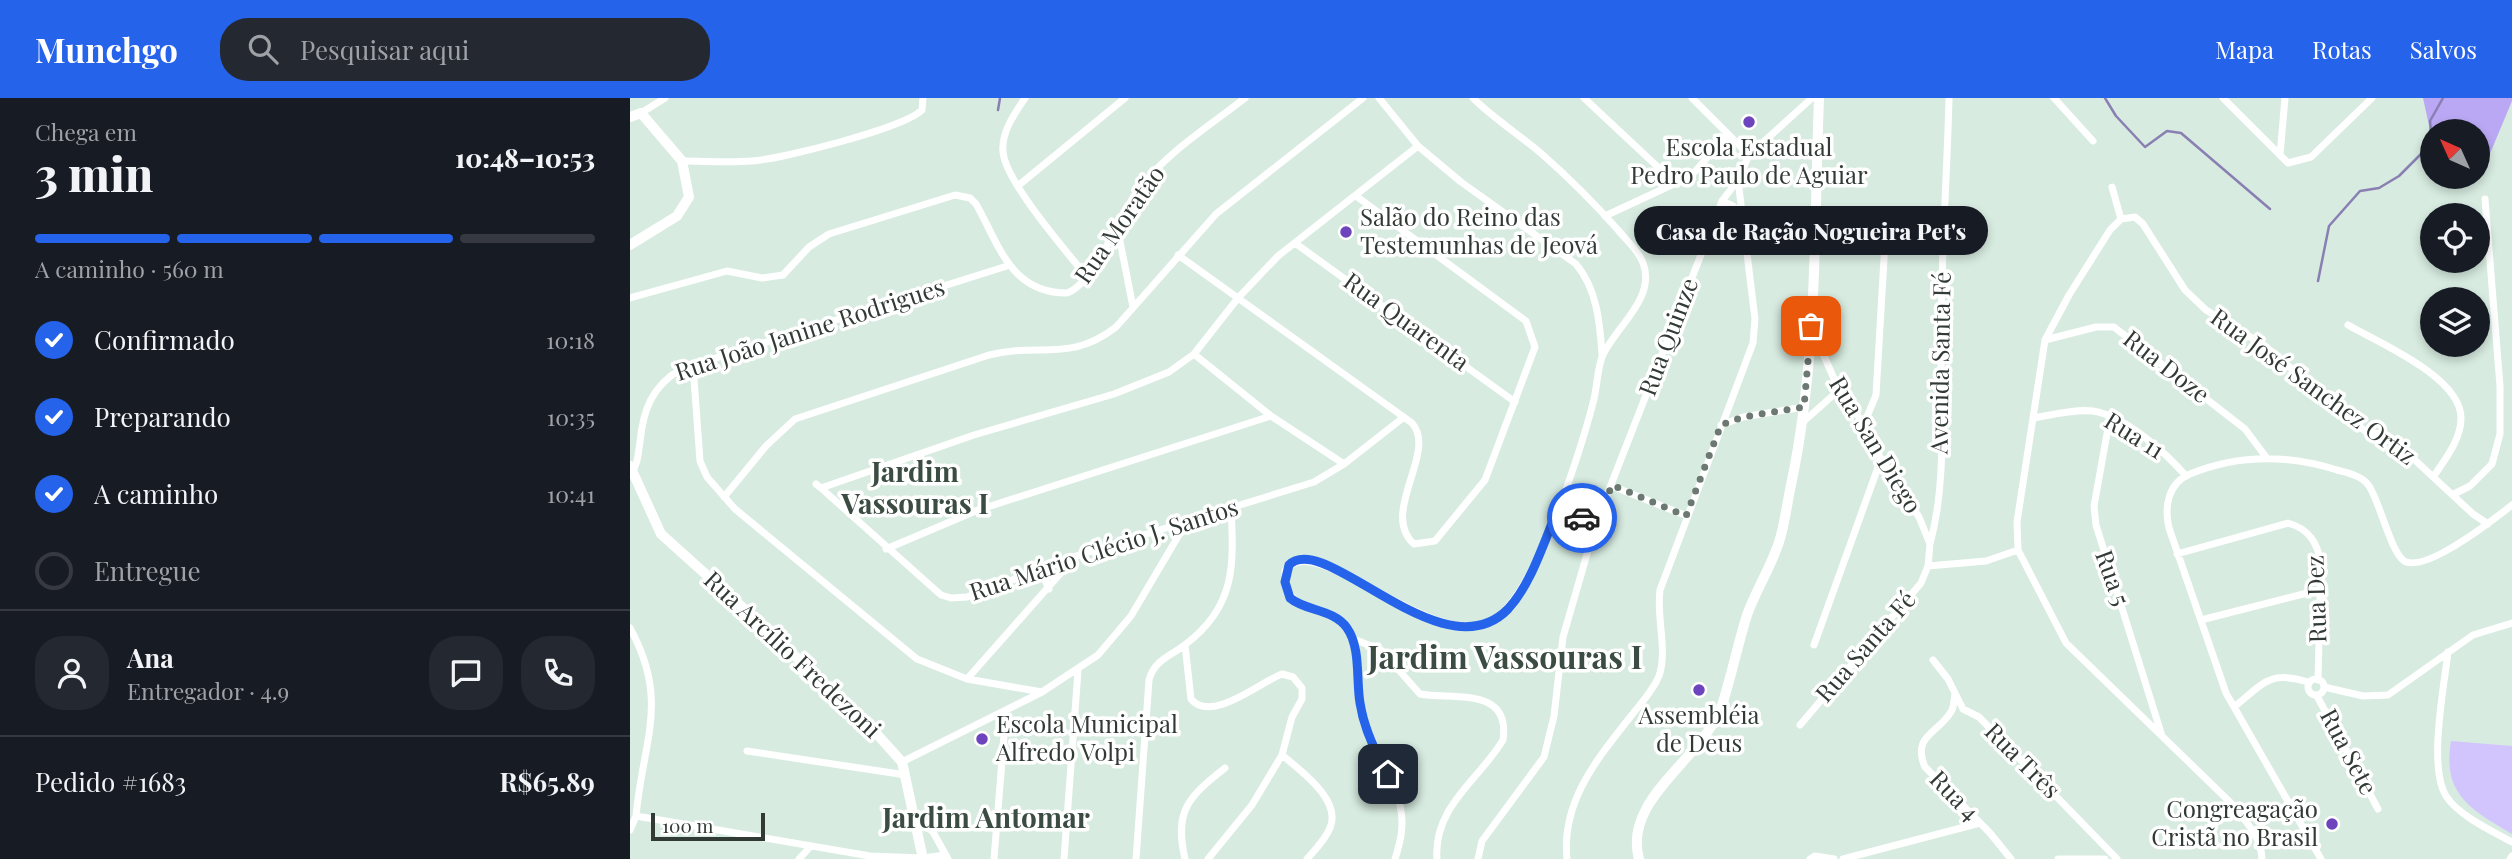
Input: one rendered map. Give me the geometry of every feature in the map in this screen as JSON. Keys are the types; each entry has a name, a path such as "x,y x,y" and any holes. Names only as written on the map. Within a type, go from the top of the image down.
{"main road":[{"path":"1639,859 1634,841 1644,809 1699,744 1721,710 1748,614 1779,542 1803,422 1811,326 1819,98"},
{"path":"630,245 677,216 688,203 688,186 681,160 635,115"},
{"name":"Rua Arcílio Fredezoni","path":"631,471 652,517 669,543 789,650 875,732 902,762 907,775 923,858"}],"street":[{"path":"635,115 665,98"},
{"path":"681,160 754,161 807,149 908,120 922,110 923,98"},
{"path":"1025,98 1010,124 1002,150 1004,161 1018,185 1087,276"},
{"path":"1018,185 1125,98"},
{"name":"Rua Moratão","path":"1007,266 1042,288 1058,293 1075,290 1087,276 1136,194 1162,163 1245,98"},
{"path":"724,496 772,440 795,419 989,355 1016,350 1067,351 1089,345 1116,327 1216,215 1250,185 1363,98"},
{"path":"1379,98 1418,146 1461,181 1576,264 1586,276 1597,310 1602,356 1580,453 1558,509 1519,595 1497,618 1470,627 1433,621 1320,563 1292,562 1285,571 1290,598 1337,619 1346,627 1351,638 1360,707 1368,734 1397,792 1401,811 1402,828 1395,859"},
{"path":"1584,98 1676,184"},
{"path":"1692,98 1749,155"},
{"name":"Rua Quinze","path":"1478,859 1482,841 1544,757 1554,716 1563,637 1597,523 1722,201 1738,180 1749,155 1812,98"},
{"name":"Avenida Santa Fé","path":"1930,544 1935,526 1942,422 1941,303 1950,98"},
{"path":"2054,98 2093,141"},
{"path":"2223,98 2288,163 2311,157 2372,98"},
{"path":"2280,155 2285,98"},
{"path":"1475,99 1544,156 1605,216 1641,258 1645,276 1643,290 1631,316 1602,356"},
{"path":"1605,216 1676,184 1703,164 1728,134"},
{"path":"1344,464 1271,416 1194,354 1238,298 1295,243 1418,146"},
{"path":"1566,859 1571,811 1584,779 1647,696 1660,672 1660,590 1753,343 1755,319 1738,180"},
{"path":"2112,187 2121,219 2110,230 2069,295 2045,340 2017,522 2018,551 2066,643 2233,805 2262,846 2262,859"},
{"path":"630,298 727,271 762,278 783,275 810,247 829,234 955,195 970,198 976,204 1007,266"},
{"path":"1178,256 1416,427 1418,452 1402,522 1406,537 1414,544 1427,543 1442,535 1485,480 1535,347 1526,321 1356,196"},
{"path":"2455,494 2470,486 2492,464 2500,434 2500,386 2492,320 2485,199"},
{"path":"1722,201 1733,206 1743,216"},
{"name":"Rua José Sanchez Ortiz","path":"2121,219 2135,217 2143,224 2185,290 2206,310 2265,346 2365,431 2389,436 2455,494 2473,514 2488,524"},
{"path":"1117,226 1133,307"},
{"path":"1864,424 1876,395 1885,242"},
{"name":"Rua Quarenta","path":"1295,243 1515,401"},
{"name":"Rua João Janine Rodrigues","path":"631,471 652,394 662,381 693,365 1007,266"},
{"path":"2348,325 2429,372 2455,399 2461,417 2460,428 2453,448 2434,477"},
{"name":"Rua San Diego","path":"1811,326 1839,390 1864,424 1881,459 1919,517 1930,544 1928,566"},
{"name":"Rua Doze","path":"2045,340 2096,327 2114,327 2245,429 2266,457"},
{"name":"Rua Mário Clécio J. Santos","path":"1194,354 1148,382 819,486 886,549 941,595 951,598 993,590 1076,556 1314,482 1344,464 1404,417"},
{"path":"693,365 701,461 707,477 735,509 897,645 934,669 967,679 1042,692"},
{"path":"1803,422 1839,390"},
{"path":"1729,404 1743,417"},
{"path":"1721,425 1743,417 1804,407"},
{"name":"Rua 11","path":"2033,418 2092,411 2110,416 2159,447 2186,476"},
{"path":"886,549 978,510 1271,416"},
{"name":"Rua 5","path":"2110,416 2094,506 2096,525 2162,737"},
{"path":"630,428 642,426"},
{"path":"2321,859 2226,693 2177,554 2165,511 2175,484 2186,476 2266,457 2311,462 2356,476 2368,483 2387,522 2397,555 2404,561 2417,563 2437,555 2488,524 2512,505"},
{"path":"1815,645 1881,459"},
{"path":"1612,485 1686,516"},
{"path":"1134,858 1149,680 1160,660 1185,645 1211,618 1228,589 1233,562 1231,508"},
{"path":"1558,509 1597,523"},
{"path":"902,762 1042,692 1098,655 1130,615 1186,523"},
{"name":"Rua Dez","path":"2177,554 2288,523 2298,526 2317,546 2321,563 2318,680"},
{"path":"1928,566 1986,561 2018,551"},
{"path":"967,679 1076,556"},
{"name":"Rua Santa Fé","path":"1800,725 1921,583 1928,566"},
{"path":"1040,569 1049,589"},
{"path":"2201,620 2319,590"},
{"path":"2234,707 2272,678 2286,675 2308,682 2318,680 2324,687 2363,696 2388,695 2448,652 2487,629 2512,623"},
{"path":"630,628 649,671 653,693 636,816 630,830"},
{"path":"1351,638 1381,650 1420,694 1481,699 1496,708 1502,719 1503,740 1461,792 1441,823 1437,834 1437,859"},
{"path":"1185,645 1191,699 1198,705 1206,708 1225,704 1282,674 1298,682 1302,699 1292,717 1282,755 1252,805 1208,859"},
{"path":"2448,652 2439,744 2442,786 2455,806 2512,842"},
{"name":"Rua Três","path":"1933,660 1963,709 1979,716 2036,778 2087,824 2117,859"},
{"path":"1064,859 1077,671"},
{"name":"Rua Sete","path":"2308,682 2378,808"},
{"path":"2317,695 2324,687"},
{"name":"Rua 4","path":"1955,693 1951,711 1928,735 1921,747 1920,756 1925,767 2011,859"},
{"path":"994,859 1006,711"},
{"path":"747,751 907,775"},
{"path":"1282,755 1326,799 1331,809 1330,829 1307,859"},
{"path":"1185,859 1180,823 1184,808 1194,794 1225,768"},
{"path":"636,816 870,858 947,857 933,832 915,816"},
{"path":"1843,859 1980,823"},
{"path":"799,859 810,847"},
{"path":"1810,859 1815,856 1834,859"},
{"path":"2058,859 2105,859"}],"shaded area":[{"path":"2423,98 2512,98 2490,154 2490,119 2428,119"},
{"path":"2451,741 2512,746 2512,834 2483,816 2462,798 2451,774"}],"waterway":[{"path":"998,110 1000,98"},
{"path":"2105,98 2116,116 2145,147 2167,131 2181,133 2270,209"},
{"path":"2318,281 2329,226 2360,191 2379,188 2399,176 2432,143 2430,121 2443,98"}],"way so far":[{"path":"1582,518 1597,523 1612,485 1686,516 1721,425 1743,417 1804,407 1811,326"}],"place":[{"name":"Escola Estadual Pedro Paulo de Aguiar","path":"1749,122"},
{"name":"Salão do Reino das Testemunhas de Jeová","path":"1346,232"},
{"name":"Casa de Ração Nogueira Pet's","path":"1811,326"},
{"name":"Assembléia de Deus","path":"1699,690"},
{"name":"Escola Municipal Alfredo Volpi","path":"982,739"},
{"name":"Congreagação Cristã no Brasil","path":"2332,824"}],"district":[{"name":"Jardim Vassouras I","path":"915,488"},
{"name":"Jardim Vassouras I","path":"1505,658"},
{"name":"Jardim Antomar","path":"986,818"}],"route":[{"path":"1388,774 1376,754 1360,707 1354,646 1346,627 1328,614 1290,598 1285,582 1285,571 1289,565 1298,560 1307,560 1338,569 1354,581 1433,621 1449,626 1470,627 1497,618 1519,595 1558,509 1582,518"}]}
